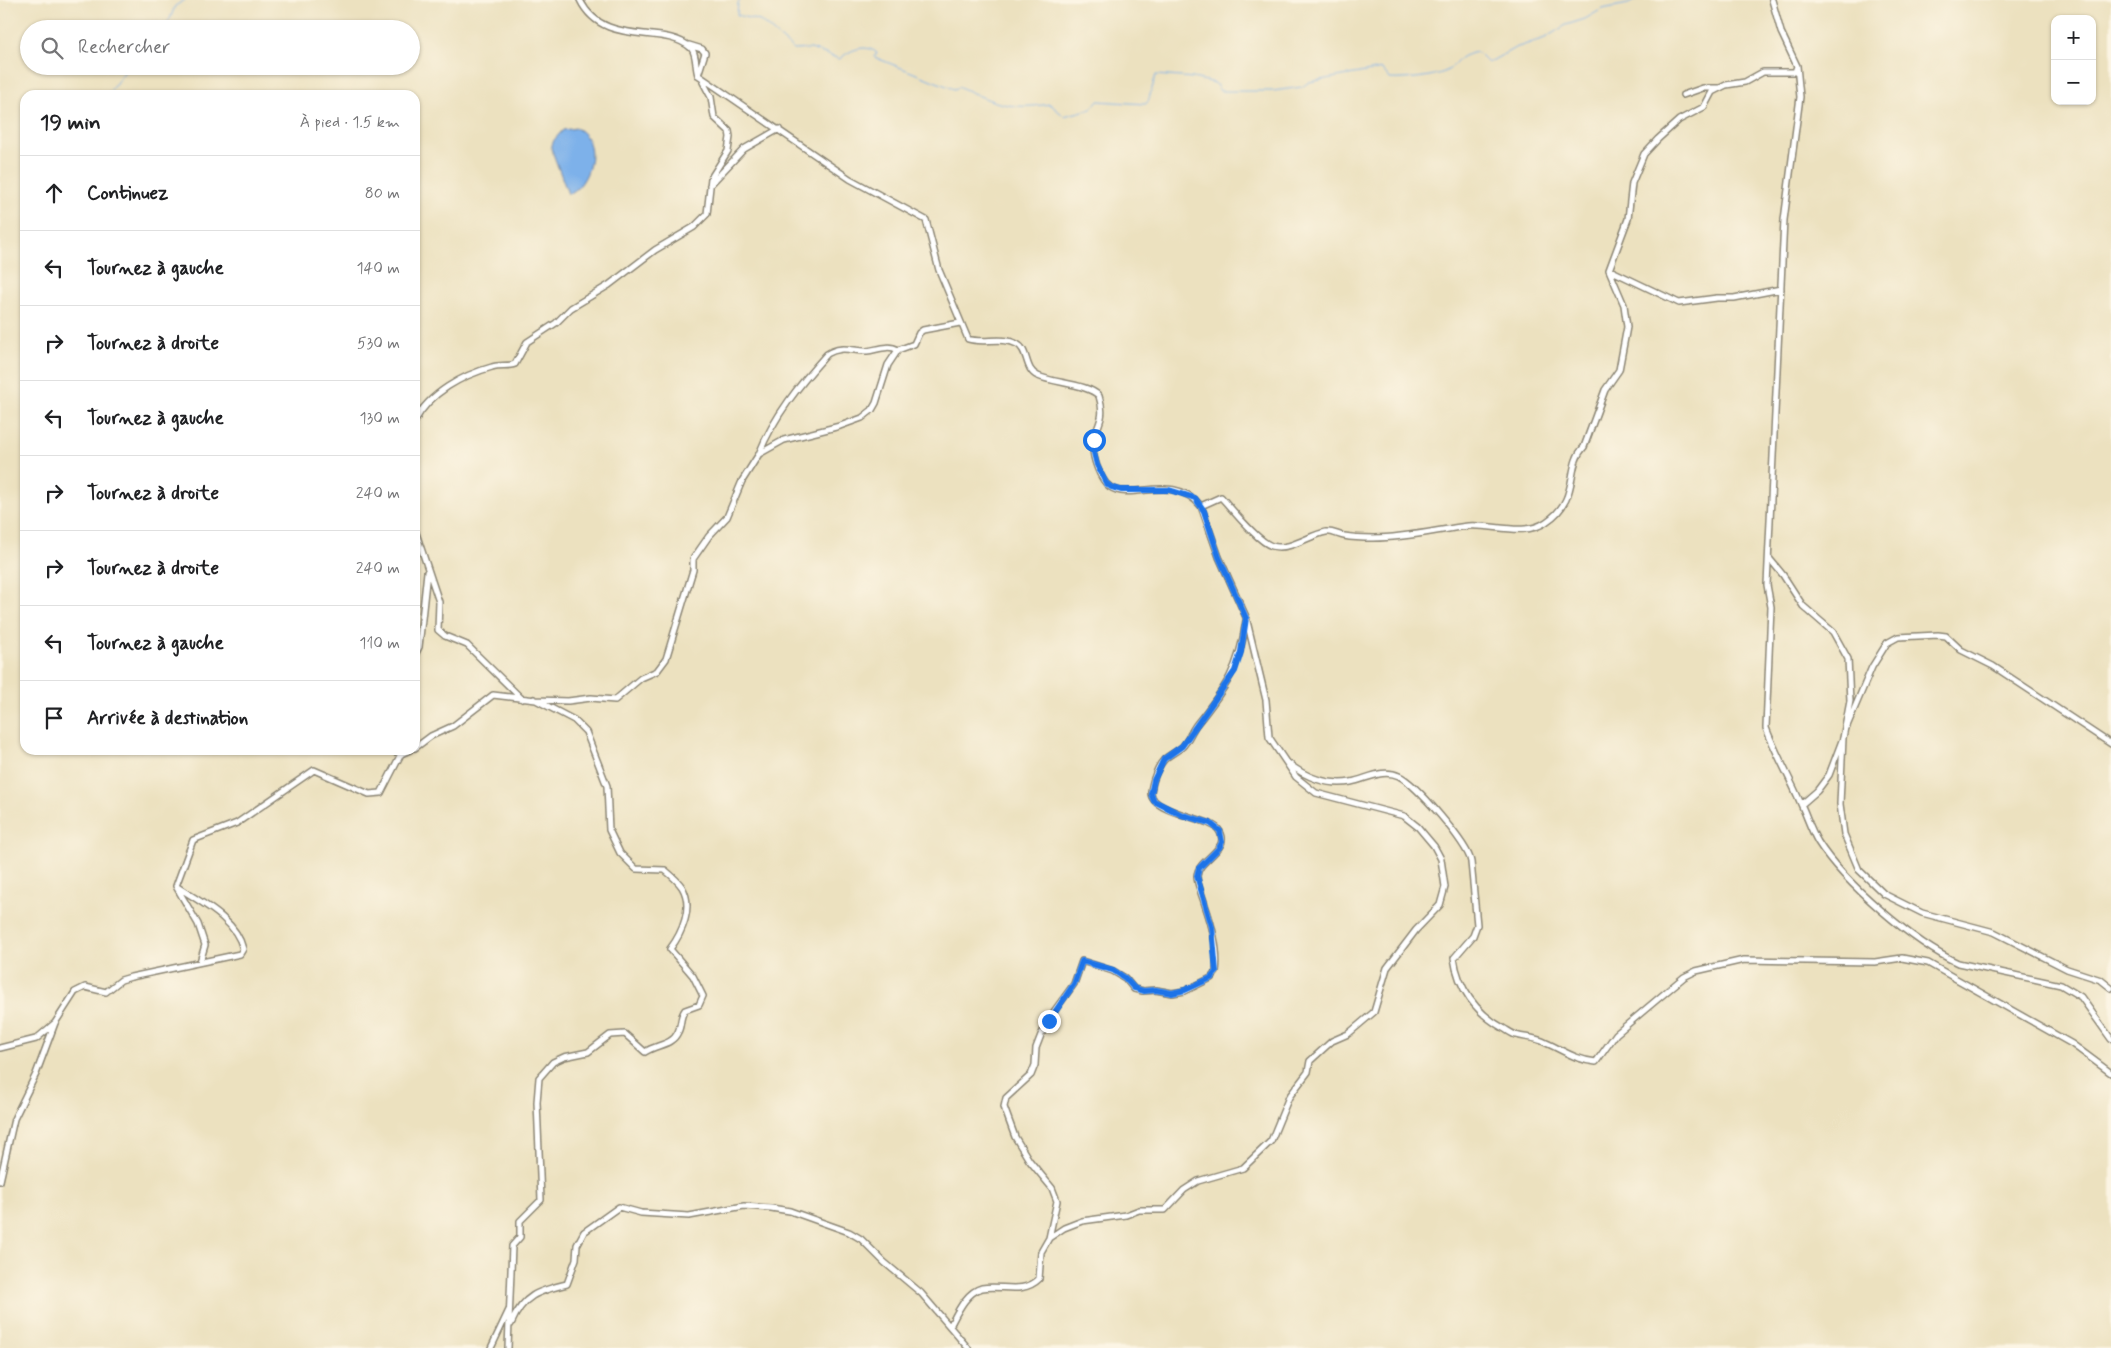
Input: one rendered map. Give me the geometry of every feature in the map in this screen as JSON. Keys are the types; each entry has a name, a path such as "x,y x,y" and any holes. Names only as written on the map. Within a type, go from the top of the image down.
{"street":[{"path":"580,0 587,11 614,29 666,38 697,47 705,53 698,75"},
{"path":"1772,0 1781,32 1797,66 1800,97 1784,220 1768,585 1771,607 1766,728 1814,834 1830,858 1892,918 1943,956 1958,963 2061,985 2081,997 2111,1039"},
{"path":"420,413 428,401 453,384 488,368 515,364 527,342 556,323 571,308 609,285 655,250 694,227 707,214 712,174 728,151 730,137 728,131 714,117 711,97 706,85 698,75 693,51 684,44"},
{"path":"1683,95 1703,88 1718,88 1745,82 1770,71 1795,72 1797,66"},
{"path":"698,75 850,179 926,220 935,258 958,312 960,324 969,340 1003,341 1020,346 1027,364 1037,376 1090,390 1098,394 1101,404 1101,423 1093,443 1093,449 1100,472 1111,487 1121,490 1169,490 1195,498 1201,506 1219,557 1246,618 1266,700 1269,737 1296,777 1316,793 1350,800 1404,816 1418,827 1434,846 1441,859 1445,887 1440,905 1416,930 1387,968 1374,1012 1348,1034 1332,1041 1310,1061 1308,1072 1289,1097 1271,1141 1243,1168 1198,1181 1184,1190 1165,1210 1139,1210 1126,1215 1082,1222 1064,1228 1049,1238"},
{"path":"1201,506 1221,497 1249,529 1267,544 1277,547 1304,542 1312,536 1330,532 1347,537 1374,538 1478,526 1530,529 1540,526 1562,508 1570,491 1579,452 1584,447 1605,390 1619,370 1626,317 1619,290 1610,270 1628,218 1632,183 1644,154 1671,126 1704,107 1710,94 1718,88"},
{"path":"710,185 744,150 779,129"},
{"path":"1610,270 1676,303 1734,298 1751,293 1781,289"},
{"path":"758,454 784,440 840,426 862,418 872,410 876,403 882,376 898,350 914,344 923,330 960,324"},
{"path":"420,744 431,736 453,726 489,696 500,695 534,700 568,701 591,698 615,700 641,678 652,674 661,667 670,650 681,616 694,566 693,559 709,536 727,517 742,481 767,435 796,390 833,350 849,348 867,351 892,347 898,350"},
{"path":"420,546 439,602 438,630 445,636 467,645 523,699"},
{"path":"1769,558 1783,575 1803,606 1833,632 1845,653 1850,675 1847,726"},
{"path":"420,639 427,573 425,562"},
{"path":"950,1326 961,1306 982,1288 1004,1289 1035,1283 1039,1279 1041,1252 1049,1238 1057,1201 1052,1188 1029,1160 1015,1137 1004,1107 1006,1098 1031,1074 1035,1065 1036,1048 1041,1035 1074,984 1082,961 1113,970 1125,978 1134,988 1144,991 1156,990 1172,993 1185,990 1211,978 1216,972 1212,927 1197,876 1199,868 1219,848 1222,842 1220,831 1210,823 1182,815 1154,801 1151,794 1154,780 1164,759 1182,746 1235,671 1241,652 1246,618"},
{"path":"1802,804 1817,791 1829,775 1872,667 1887,643 1898,637 1946,636 1961,650 1993,666 2111,744"},
{"path":"508,1348 512,1246 520,1237 520,1221 541,1200 537,1102 539,1078 554,1062 564,1057 588,1052 610,1035 626,1034 645,1052 653,1046 665,1045 676,1037 680,1030 679,1022 684,1010 699,1005 703,996 693,976 670,949 682,932 685,918 685,894 681,886 666,870 636,869 620,853 610,830 607,786 586,732 574,720 534,700"},
{"path":"1843,738 1840,804 1844,834 1859,870 1884,894 1922,912 1994,932 2067,968 2100,980 2111,988"},
{"path":"176,886 193,840 237,823 314,770 369,794 382,794 401,755"},
{"path":"1285,761 1299,772 1327,782 1350,782 1381,773 1399,776 1443,818 1470,854 1471,862 1477,925 1473,936 1454,958 1459,981 1465,993 1491,1022 1514,1035 1532,1037 1569,1055 1582,1060 1596,1062 1623,1028 1684,977 1696,971 1744,960 1875,962 1902,958 1928,963 2072,1044 2111,1073"},
{"path":"176,886 198,924 205,944 200,962"},
{"path":"0,1182 14,1119 36,1074 55,1022 75,992 85,987 106,992 126,979 240,954 243,949 237,932 215,913 176,886"},
{"path":"0,1048 36,1039 55,1022"},
{"path":"509,1328 518,1306 541,1291 567,1284 576,1259 577,1246 584,1232 619,1207 641,1213 689,1216 744,1206 790,1211 855,1235 921,1293 968,1348"},
{"path":"491,1348 511,1305"}],"water":[{"path":"576,128 584,134 589,143 590,163 582,183 568,194 551,148 554,140 563,130"}],"waterway":[{"path":"169,20 175,6 185,0"},
{"path":"741,0 738,3 737,15 760,21 794,50 811,49 840,59 858,49 868,48 877,53 874,57 954,89 960,87 984,98 1013,106 1050,104 1064,116 1091,109 1098,101 1145,104 1148,102 1156,75 1193,78 1215,83 1220,91 1273,91 1302,87 1309,82 1382,69 1390,79 1428,76 1448,70 1462,57 1477,52 1488,63 1515,48 1545,38 1566,25 1585,19 1602,9 1628,4 1636,0"},
{"path":"111,90 122,75"}],"route":[{"path":"1049,1021 1074,984 1082,961 1113,970 1125,978 1126,982 1134,988 1144,991 1156,990 1172,993 1185,990 1211,978 1216,972 1216,954 1212,927 1197,876 1199,868 1219,848 1222,842 1220,831 1210,823 1200,822 1182,815 1154,801 1151,794 1154,780 1164,759 1182,746 1235,671 1241,652 1246,618 1219,557 1204,511 1195,498 1183,493 1156,488 1121,490 1111,487 1106,483 1094,457 1094,440"}]}
